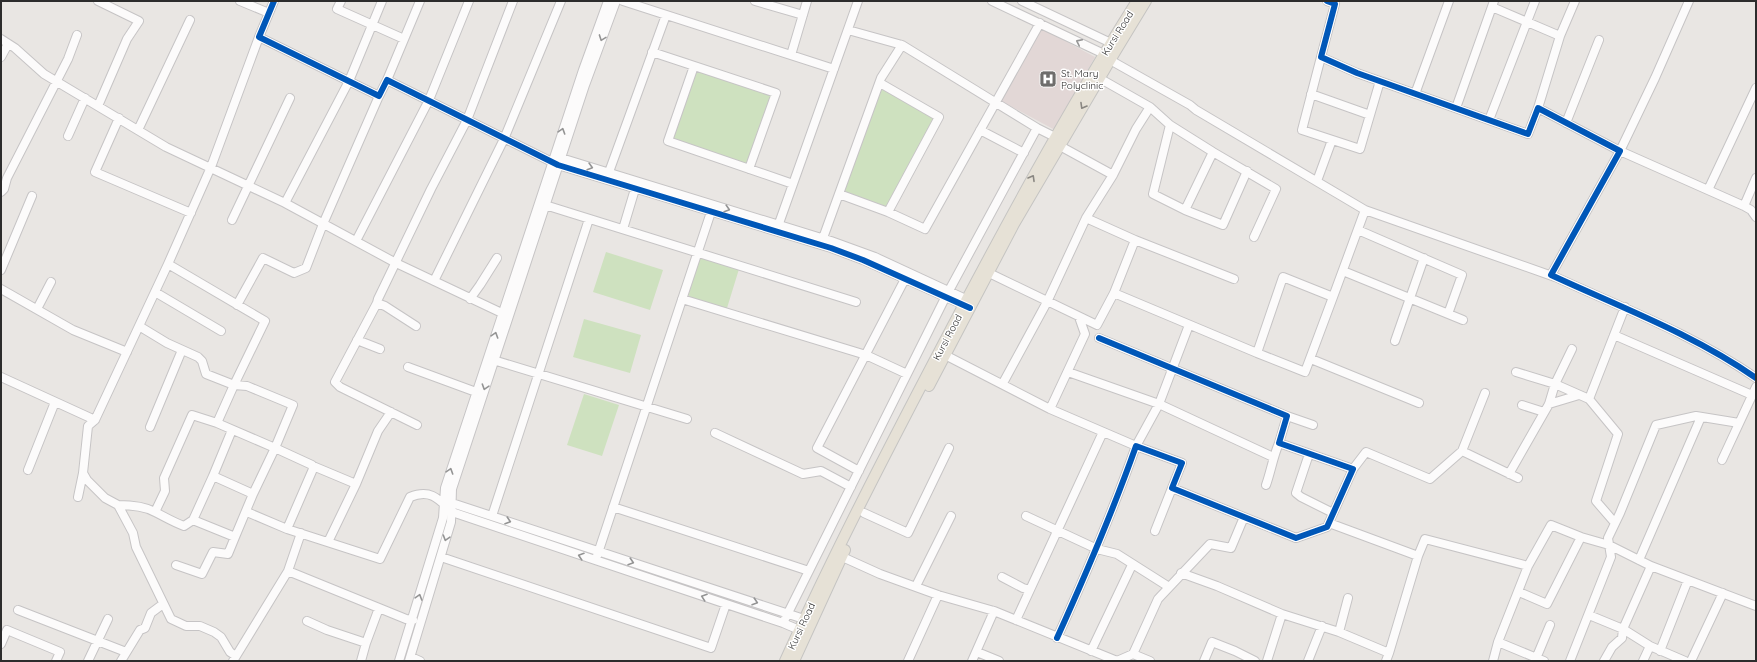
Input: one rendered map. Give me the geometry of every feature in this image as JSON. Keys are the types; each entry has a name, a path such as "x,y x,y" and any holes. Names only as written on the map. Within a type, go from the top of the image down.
{"main road":[{"name":"Kursi Road","path":"794,661 808,620 839,555 968,304 1110,52 1137,1"},
{"name":"Kursi Road","path":"839,555 864,513 946,355 968,304 989,273 1058,142 1099,78 1110,52 1146,1"},
{"name":"Kursi Road","path":"785,661 803,632"}],"street":[{"path":"98,1 139,21 127,39 98,106"},
{"path":"240,1 269,13"},
{"path":"78,497 83,473 88,426 95,420 211,168 259,37 274,1"},
{"path":"341,1 337,9 404,39"},
{"path":"285,203 348,81 382,1"},
{"path":"237,305 263,258 294,273 306,268 323,224 387,80 420,1"},
{"path":"356,241 429,100 469,1"},
{"path":"417,425 340,387 335,382 377,303 431,189 467,120 513,1"},
{"path":"434,281 504,139 561,1"},
{"path":"505,315 545,205 582,70 608,1"},
{"path":"399,661 413,620 505,315 557,162 616,1"},
{"path":"623,1 834,69"},
{"path":"755,1 802,15"},
{"path":"791,55 807,1"},
{"path":"778,228 858,1"},
{"path":"992,1 1110,52"},
{"path":"1022,1 1110,52 1190,104 1196,110 1366,210 1555,277 1625,307 1735,363 1756,378"},
{"path":"1327,1 1335,4 1302,130 1360,149 1380,81"},
{"path":"1414,94 1449,1"},
{"path":"1490,120 1535,1"},
{"path":"1321,57 1357,73 1528,134 1538,108 1560,36 1575,1"},
{"path":"1555,277 1551,276 1620,151 1655,78 1689,1"},
{"path":"1456,108 1493,4 1527,22 1560,36"},
{"path":"609,172 666,15"},
{"path":"138,130 190,20"},
{"path":"839,194 888,212 925,229 1040,23"},
{"path":"848,30 902,45 1113,175"},
{"path":"1,192 4,189 7,178 68,60 77,35"},
{"path":"259,37 379,96"},
{"path":"1566,123 1599,40"},
{"path":"1,57 4,42 44,74 166,147 285,203 396,263 505,315"},
{"path":"823,238 880,83 902,45"},
{"path":"652,52 776,93 749,169"},
{"path":"694,66 668,141 793,184"},
{"path":"1099,78 1150,107 1170,125 1213,152 1276,188 1254,237"},
{"path":"387,80 504,139 557,162 635,189 712,208"},
{"path":"880,83 939,117 888,212"},
{"path":"1708,190 1753,100 1756,88"},
{"path":"1311,94 1370,115"},
{"path":"68,136 85,98"},
{"path":"232,220 290,98"},
{"path":"1003,383 1046,302 1086,218 1113,175 1136,129 1150,107"},
{"path":"1538,108 1620,151 1744,206 1751,210 1756,217"},
{"path":"119,118 95,172 191,213"},
{"path":"1170,125 1153,194 1185,210 1223,225 1247,171"},
{"path":"783,623 947,295 1037,128"},
{"path":"980,130 1024,152"},
{"path":"1317,182 1332,140"},
{"path":"1185,210 1213,152"},
{"path":"557,162 609,172 712,208 778,228 968,304"},
{"path":"1744,206 1756,178"},
{"path":"623,229 635,189"},
{"path":"1,270 32,196"},
{"path":"545,205 856,302"},
{"path":"595,560 712,208"},
{"path":"1114,293 1188,325 1305,372 1366,210"},
{"path":"1086,218 1135,240 1234,279"},
{"path":"492,516 589,219"},
{"path":"778,228 823,238 875,258 947,295"},
{"path":"1358,230 1462,275 1448,314"},
{"path":"989,273 1046,302 1097,325 1114,293 1135,240"},
{"path":"470,299 497,258"},
{"path":"1395,341 1424,258"},
{"path":"168,264 265,321 217,423"},
{"path":"1343,271 1462,320"},
{"path":"1257,353 1283,277 1333,297"},
{"path":"859,471 817,448 905,279"},
{"path":"37,309 51,282"},
{"path":"1,289 73,330 127,352"},
{"path":"155,292 221,331"},
{"path":"682,299 866,354 907,374"},
{"path":"377,303 385,306 416,326"},
{"path":"1590,399 1625,307"},
{"path":"1050,409 1085,334 1079,317"},
{"path":"1057,638 1097,549 1120,493 1136,446 1159,404 1188,325"},
{"path":"139,326 167,343 198,357 202,361 206,374 234,385 247,386 294,405 253,494 247,512 228,554 213,552 202,574 176,565"},
{"path":"1614,335 1752,395"},
{"path":"1099,338 1287,416 1313,425"},
{"path":"356,340 380,349"},
{"path":"1509,474 1549,404 1555,384 1572,349"},
{"path":"150,427 182,350"},
{"path":"946,355 1003,383 1050,409 1136,446 1182,463 1155,531"},
{"path":"491,359 687,419"},
{"path":"420,661 410,659 451,522 452,512 448,504 445,488 476,392 491,359"},
{"path":"1311,359 1419,403"},
{"path":"408,367 476,392"},
{"path":"1068,372 1159,404 1274,456"},
{"path":"1516,372 1555,384 1590,399 1618,434 1596,501 1615,523"},
{"path":"1,376 95,420"},
{"path":"1722,460 1756,387"},
{"path":"1172,488 1296,538 1327,527 1353,469 1366,452 1430,480 1462,451 1485,393"},
{"path":"1549,404 1580,395"},
{"path":"28,470 55,402"},
{"path":"1522,405 1544,412"},
{"path":"328,542 356,484 378,432 390,412"},
{"path":"156,512 165,491 164,478 192,415 217,423 356,484"},
{"path":"1266,485 1287,416"},
{"path":"1570,661 1611,557 1608,538 1656,425 1696,416 1739,423"},
{"path":"1639,560 1701,417"},
{"path":"83,473 105,498 118,505 133,505 156,512 167,519 184,526 193,520 232,430"},
{"path":"1016,620 1102,432"},
{"path":"715,434 803,474 821,471 851,487"},
{"path":"1279,443 1353,469"},
{"path":"864,513 908,533 949,448"},
{"path":"1462,451 1518,478"},
{"path":"1309,454 1296,493 1333,513"},
{"path":"287,528 313,466"},
{"path":"212,476 253,494"},
{"path":"247,512 301,533 380,559 410,497 424,494 433,495 448,504 492,516 808,620"},
{"path":"118,505 133,533 136,547 171,619 186,626 200,626 214,632 221,637 235,658 288,571 301,533"},
{"path":"613,507 809,571"},
{"path":"452,512 783,623 803,632"},
{"path":"916,586 951,516"},
{"path":"1026,516 1097,549 1117,554 1132,565 1137,566 1169,587"},
{"path":"839,555 880,574 938,595 994,611 1057,638 1117,661 1124,660 1133,654 1158,599 1210,544 1231,548 1244,517"},
{"path":"193,520 235,537"},
{"path":"1329,523 1418,556"},
{"path":"1493,661 1498,642 1528,566 1550,525 1581,537 1609,545 1651,566 1756,606"},
{"path":"1519,592 1547,604 1581,537"},
{"path":"1181,573 1217,586 1282,614 1339,632 1387,657 1425,538 1528,566"},
{"path":"440,557 711,648 726,604"},
{"path":"1091,651 1132,565"},
{"path":"1604,661 1612,647 1622,638 1623,629 1651,566"},
{"path":"288,571 379,608 413,620"},
{"path":"1002,577 1030,590"},
{"path":"1660,650 1688,580"},
{"path":"1692,661 1724,593"},
{"path":"908,661 938,595"},
{"path":"1339,632 1348,598"},
{"path":"121,661 140,630 145,628 151,613 163,604"},
{"path":"361,661 379,608"},
{"path":"18,610 126,652"},
{"path":"972,661 994,611"},
{"path":"1267,661 1282,614"},
{"path":"1589,615 1623,629 1650,646 1682,661"},
{"path":"88,661 108,618"},
{"path":"307,620 327,630 366,643"},
{"path":"1498,642 1539,660 1550,625"},
{"path":"1308,661 1322,626"},
{"path":"1,644 7,630 60,652 56,661"},
{"path":"1204,661 1212,642 1229,648 1255,661"},
{"path":"1643,661 1650,646"},
{"path":"977,652 999,661"},
{"path":"1133,654 1150,661"}],"shaded area":[{"name":"St. Mary Polyclinic","path":"1041,28 1095,57 1055,130 1001,101"}],"green space":[{"path":"697,71 772,94 747,164 672,138"},
{"path":"881,88 934,119 887,207 844,191"},
{"path":"606,252 663,270 650,310 593,292"},
{"path":"700,257 739,269 727,308 688,297"},
{"path":"584,319 641,335 630,373 573,357"},
{"path":"584,394 619,405 602,456 567,445"}],"cycle path":[{"path":"274,1 259,37 379,96 387,80 558,165 831,248 863,260 970,308"},
{"path":"1327,1 1335,4 1321,57 1357,73 1528,134 1538,108 1620,151 1551,275 1682,335 1732,362 1756,378"},
{"path":"1057,638 1099,542 1136,446 1182,463 1172,488 1296,538 1327,527 1353,469 1279,443 1287,416 1099,338"}],"place":[{"name":"St. Mary Polyclinic","path":"1048,79"}]}
